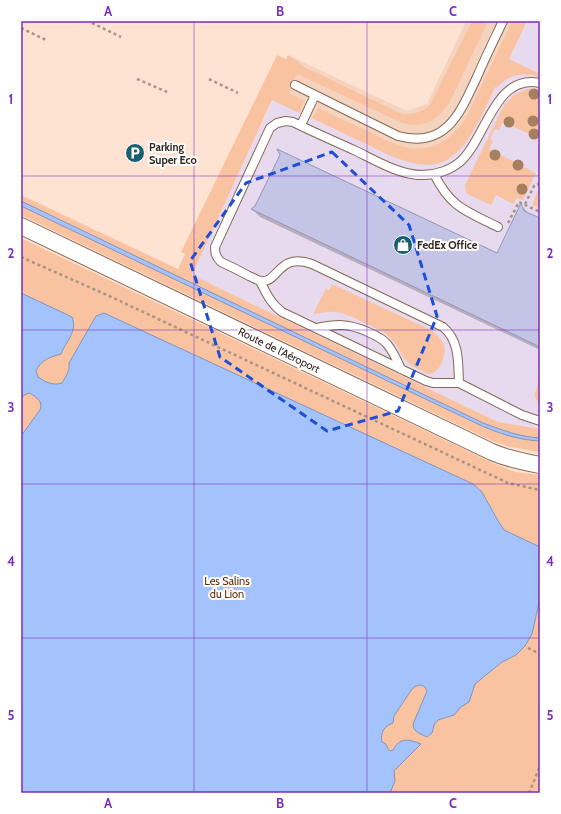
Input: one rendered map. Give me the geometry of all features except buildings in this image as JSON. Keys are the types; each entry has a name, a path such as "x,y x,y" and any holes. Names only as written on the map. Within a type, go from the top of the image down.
{"street":[{"name":"Route de l'Aéroport","path":"21,226 492,452 522,462 540,464"}],"lane":[{"path":"295,85 398,136 414,139 433,136 450,125 462,108 503,21"},
{"path":"459,383 457,348 454,339 443,327 303,261 293,261 285,264 270,279 260,281 221,262 216,257 215,247 270,128 277,123 286,121 301,125 392,168 421,175 434,174 448,170 461,161 471,150 495,106 501,97 511,88 522,83 540,83"},
{"path":"301,125 315,95"},
{"path":"434,174 441,188 450,200 460,208 502,227"},
{"path":"260,281 269,299 282,312 433,383 459,383 522,414 540,421"},
{"path":"316,328 345,324 356,326 380,337 391,350 401,369"}],"path":[{"path":"92,23 121,37"},
{"path":"21,28 48,41"},
{"path":"137,79 167,92"},
{"path":"209,79 238,93"},
{"path":"525,204 534,186 536,184 540,184"},
{"path":"502,227 518,202 521,202 540,212"},
{"path":"21,257 107,294 508,483 540,490"},
{"path":"528,648 540,654"},
{"path":"529,793 540,766"}],"highlighted area":[{"path":"332,152 409,225 437,316 398,411 327,431 220,357 190,261 246,183"}],"shaded area":[{"path":"466,21 527,21 482,116 468,139 452,157 441,163 428,165 391,156 273,100 292,57 407,111 427,104"},
{"path":"527,21 540,21 540,429 498,422 191,275 273,100 391,156 441,163 452,157 468,139 482,116"}],"green space":[{"path":"472,21 488,21 450,102 435,119 424,124 418,125 402,123 297,74 289,93 304,101 299,113 272,100 192,275 498,422 540,429 540,452 510,447 492,441 21,215 21,195 178,269 185,254 181,252 277,55 286,59 288,55 304,67 402,114 410,114 424,110 430,105"},
{"path":"512,21 527,21 509,59 540,74 540,77 534,75 516,75 501,83 497,88 495,87 477,125 465,143 449,159 443,162 428,165 402,160 312,118 318,108 399,145 420,149 438,144 446,140 459,127 469,112"},
{"path":"527,89 540,89 540,139 503,122 499,130 495,129 490,139 493,141 489,149 536,173 523,200 517,198 513,204 496,195 491,205 467,194 465,185 504,105 514,95"},
{"path":"538,190 540,191 540,208 532,205"},
{"name":"Les Salins du Lion","path":"21,238 495,464 516,472 540,475 540,793 21,793"},
{"path":"332,284 433,331 442,341 445,349 443,359 436,372 428,374 413,366 404,358 396,344 378,329 337,312 313,314 326,289 329,290"},
{"path":"540,369 540,408 534,394 537,389"}],"water":[{"path":"21,201 483,423 518,435 540,438 540,441 510,436 482,426 21,206"},
{"name":"Les Salins du Lion","path":"21,293 72,317 74,327 71,336 61,354 53,356 40,364 36,371 38,377 46,382 52,384 62,383 68,371 69,363 96,316 104,313 473,484 482,492 504,530 540,547 540,598 532,634 525,646 516,655 502,662 475,684 469,702 461,707 454,715 438,720 434,725 432,733 427,737 420,734 413,727 427,691 425,687 421,685 412,689 394,716 393,723 383,730 382,742 386,744 390,751 393,750 398,743 405,740 421,744 394,771 395,781 390,793 21,793 21,436 40,410 41,404 35,396 30,393 21,398"}],"place":[{"name":"Parking Super Eco","path":"135,153"},
{"name":"FedEx Office","path":"403,245"}]}
